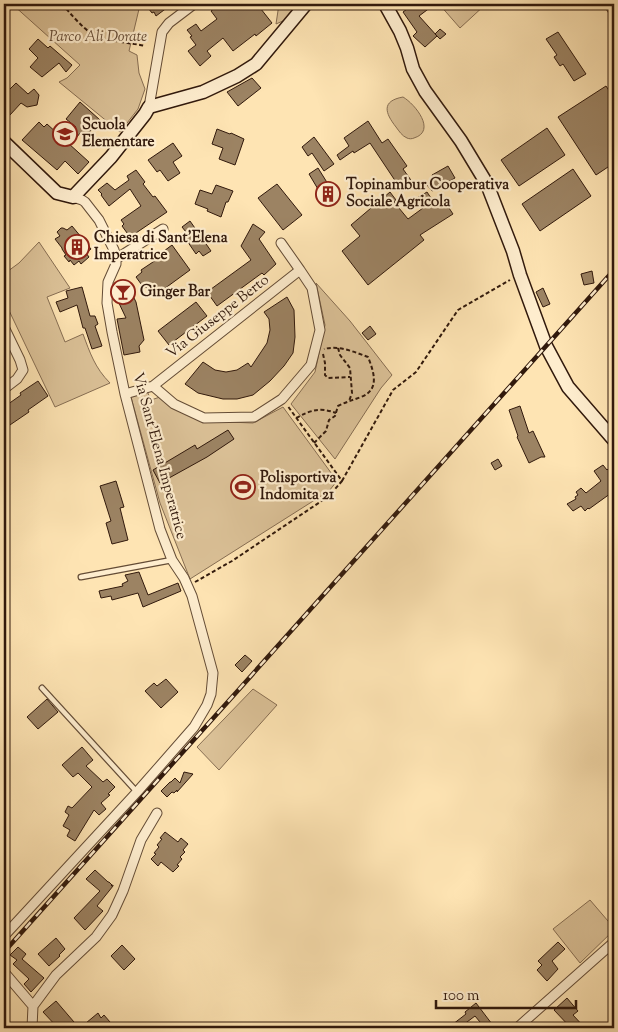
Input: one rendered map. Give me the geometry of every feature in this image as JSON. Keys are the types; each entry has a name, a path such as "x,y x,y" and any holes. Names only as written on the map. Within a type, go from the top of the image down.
{"street":[{"path":"73,197 111,157 145,114 148,107 162,32 169,23 194,4"},
{"path":"148,107 203,92 237,76 256,64 306,4"},
{"path":"385,4 400,30 413,69 425,91 461,141 487,184 546,346 568,387 614,440"},
{"path":"609,4 614,12"},
{"path":"4,142 57,193 85,202 99,220 114,250 116,259 163,229"},
{"path":"152,386 174,404 204,418 254,418 282,399 311,364 320,330 312,288 281,243"},
{"name":"Via Sant'Elena Imperatrice","path":"4,936 194,727 211,694 213,673 188,587 172,560 160,529 125,394 107,303 108,282 116,264 116,259"},
{"name":"Via Giuseppe Berto","path":"125,394 152,386 300,270"},
{"path":"4,327 20,360 22,370 17,379 4,389"},
{"path":"32,1028 33,1006 56,976 96,937 112,915 141,840 157,813"},
{"path":"517,1028 614,942"},
{"path":"4,972 33,1006"}],"lane":[{"path":"81,577 172,560"},
{"path":"42,688 136,792"}],"path":[{"path":"62,4 75,19 94,35 146,46"},
{"path":"188,587 232,561 329,496 342,480 393,390 416,372 458,310 520,275"},
{"path":"314,443 326,431 329,420 335,416 338,406 370,392 375,379 368,357 338,348 330,347 323,349 325,375 328,378 350,377"},
{"path":"338,348 340,355 350,368 352,393 349,401"},
{"path":"282,399 342,480"},
{"path":"296,418 316,410 326,409 336,413"}],"green space":[{"name":"Parco Ali Dorate","path":"12,4 136,4 139,9 129,51 137,55 139,73 145,89 138,109 120,132 59,82 67,78 80,65"},
{"path":"279,4 297,4 285,20 276,24"},
{"path":"439,4 486,4 460,28"},
{"path":"403,97 418,111 424,124 424,130 421,135 412,139 402,135 389,117 387,108 391,101"},
{"path":"39,242 70,288 47,297 65,342 83,334 97,366 110,383 55,407 4,300 4,274 19,263"},
{"path":"316,283 350,321 392,375 381,388 335,459 291,404 315,372 325,325"},
{"name":"Polisportiva Indomita 21","path":"147,391 151,400 160,397 203,421 253,423 283,407 337,481 329,491 190,579 160,503 131,397"},
{"path":"253,689 277,705 219,770 197,747"},
{"path":"590,900 614,930 580,963 553,929"}],"building":[{"path":"145,4 172,4 156,16"},
{"path":"220,4 257,4 272,23 233,51 223,38 207,51 211,56 200,66 188,51 196,45 187,30 196,24 201,31 217,19 211,11"},
{"path":"414,4 435,4 419,16 437,36 425,47 413,36 417,32 403,12"},
{"path":"440,29 446,34 440,39 435,34"},
{"path":"558,32 586,74 574,81 563,64 560,66 554,57 557,55 546,39"},
{"path":"38,39 48,48 50,46 72,65 66,72 59,63 42,77 30,67 38,58 29,49"},
{"path":"252,78 261,88 238,106 227,92"},
{"path":"16,83 28,94 34,89 39,95 37,105 27,107 21,103 10,115 4,110 4,88 8,91"},
{"path":"606,86 614,98 614,163 596,175 558,117"},
{"path":"80,102 100,120 86,136 81,132 71,144 65,140 76,127 66,119"},
{"path":"368,121 382,143 388,139 407,166 403,169 413,183 402,191 370,143 340,160 337,155 349,146 344,138"},
{"path":"39,122 44,127 47,124 89,162 78,174 65,161 57,170 22,140"},
{"path":"547,128 565,155 519,186 501,160"},
{"path":"217,129 244,139 235,165 219,159 223,148 212,144"},
{"path":"314,137 334,164 324,171 312,153 308,156 302,147"},
{"path":"173,143 182,156 173,162 180,173 168,181 160,170 157,172 148,160"},
{"path":"448,166 455,178 432,191 427,185 435,180 432,175"},
{"path":"318,168 338,200 328,206 309,174"},
{"path":"573,169 591,196 540,231 522,204"},
{"path":"136,170 145,182 143,184 167,212 130,237 122,226 124,224 121,220 141,206 130,189 109,206 98,190 107,183 115,190 129,180 127,176"},
{"path":"277,184 302,215 283,230 258,198"},
{"path":"216,185 233,191 228,202 226,202 221,217 195,204 200,190 212,194"},
{"path":"390,192 396,200 394,202 408,219 423,208 417,198 427,192 437,207 445,202 453,214 420,235 424,240 368,285 342,251 360,236 351,225"},
{"path":"190,221 211,251 203,256 199,251 196,254 183,235 186,232 182,227"},
{"path":"253,224 265,232 259,239 276,264 264,275 262,273 217,306 207,292 251,260 241,246"},
{"name":"Chiesa di Sant'Elena Imperatrice","path":"72,226 91,249 86,253 89,257 81,264 79,261 74,265 64,256 66,255 55,239 60,236 57,232 61,228 67,230"},
{"path":"172,245 190,270 153,297 136,277 142,272 141,270 162,256 160,254"},
{"path":"592,271 594,283 584,285 581,274"},
{"path":"82,287 90,316 95,316 98,324 95,326 102,346 92,349 85,328 83,328 77,305 60,312 56,302 68,298 66,291"},
{"path":"543,288 550,304 543,307 536,292"},
{"path":"131,292 136,302 144,340 139,346 140,352 124,355 117,319 126,318 117,299"},
{"path":"287,297 294,310 295,337 293,353 270,381 253,395 237,399 223,399 198,393 185,384 203,362 215,370 226,372 237,370 248,363 251,367 267,343 270,330 269,319 264,312"},
{"path":"196,302 207,316 169,345 158,331"},
{"path":"370,326 376,334 368,340 362,333"},
{"path":"38,381 48,396 4,429 4,407"},
{"path":"520,406 529,433 533,431 545,457 529,463 517,437 509,410"},
{"path":"228,430 234,439 207,457 160,483 153,470 195,445 197,449"},
{"path":"498,459 502,466 495,470 491,463"},
{"path":"603,465 614,474 614,491 585,511 581,506 573,511 567,504 576,499 575,497 578,495 576,492 581,488 586,493 601,481 594,471"},
{"path":"116,481 124,507 120,508 128,540 112,544 106,523 111,521 100,486"},
{"path":"139,572 148,595 178,583 181,591 143,607 138,593 112,600 111,596 101,598 99,591 123,586 122,584 128,581 125,575"},
{"path":"245,655 252,661 242,672 235,665"},
{"path":"166,679 178,692 161,708 145,691 154,683 157,686"},
{"path":"47,699 58,712 38,729 27,717"},
{"path":"82,747 93,760 86,766 103,782 107,779 115,787 108,794 110,795 101,803 106,809 99,815 94,810 75,841 67,836 70,830 63,826 69,815 65,812 68,806 72,808 92,787 78,773 73,777 62,765"},
{"path":"184,772 193,774 177,792 177,790 174,793 172,792 167,797 161,791 175,778 180,783"},
{"path":"165,832 178,842 181,838 188,844 183,850 185,852 180,857 182,859 177,865 179,866 173,872 161,862 158,866 151,859 156,854 154,853 159,847 157,845"},
{"path":"95,870 113,886 97,906 103,911 85,930 74,918 100,891 86,879"},
{"path":"56,938 65,949 49,966 38,954"},
{"path":"558,942 565,949 552,961 558,969 547,981 537,970 542,965 538,961"},
{"path":"122,945 135,959 124,970 111,956"},
{"path":"18,947 26,954 22,959 44,978 31,992 24,984 29,979 13,964 17,960 10,955"},
{"path":"567,998 578,1011 573,1015 585,1028 571,1028 554,1010"},
{"path":"56,1001 74,1022 66,1028 58,1028 43,1012"},
{"path":"476,1003 495,1028 485,1028 475,1016 463,1025 466,1028 448,1028 466,1014 465,1012"},
{"path":"98,1013 101,1018 104,1015 110,1022 103,1028 80,1028"}],"railway":[{"path":"4,952 614,270"}],"place":[{"name":"Scuola Elementare","path":"65,134"},
{"name":"Topinambur Cooperativa Sociale Agricola","path":"328,194"},
{"name":"Chiesa di Sant'Elena Imperatrice","path":"77,247"},
{"name":"Ginger Bar","path":"123,292"},
{"name":"Polisportiva Indomita 21","path":"243,487"}]}
